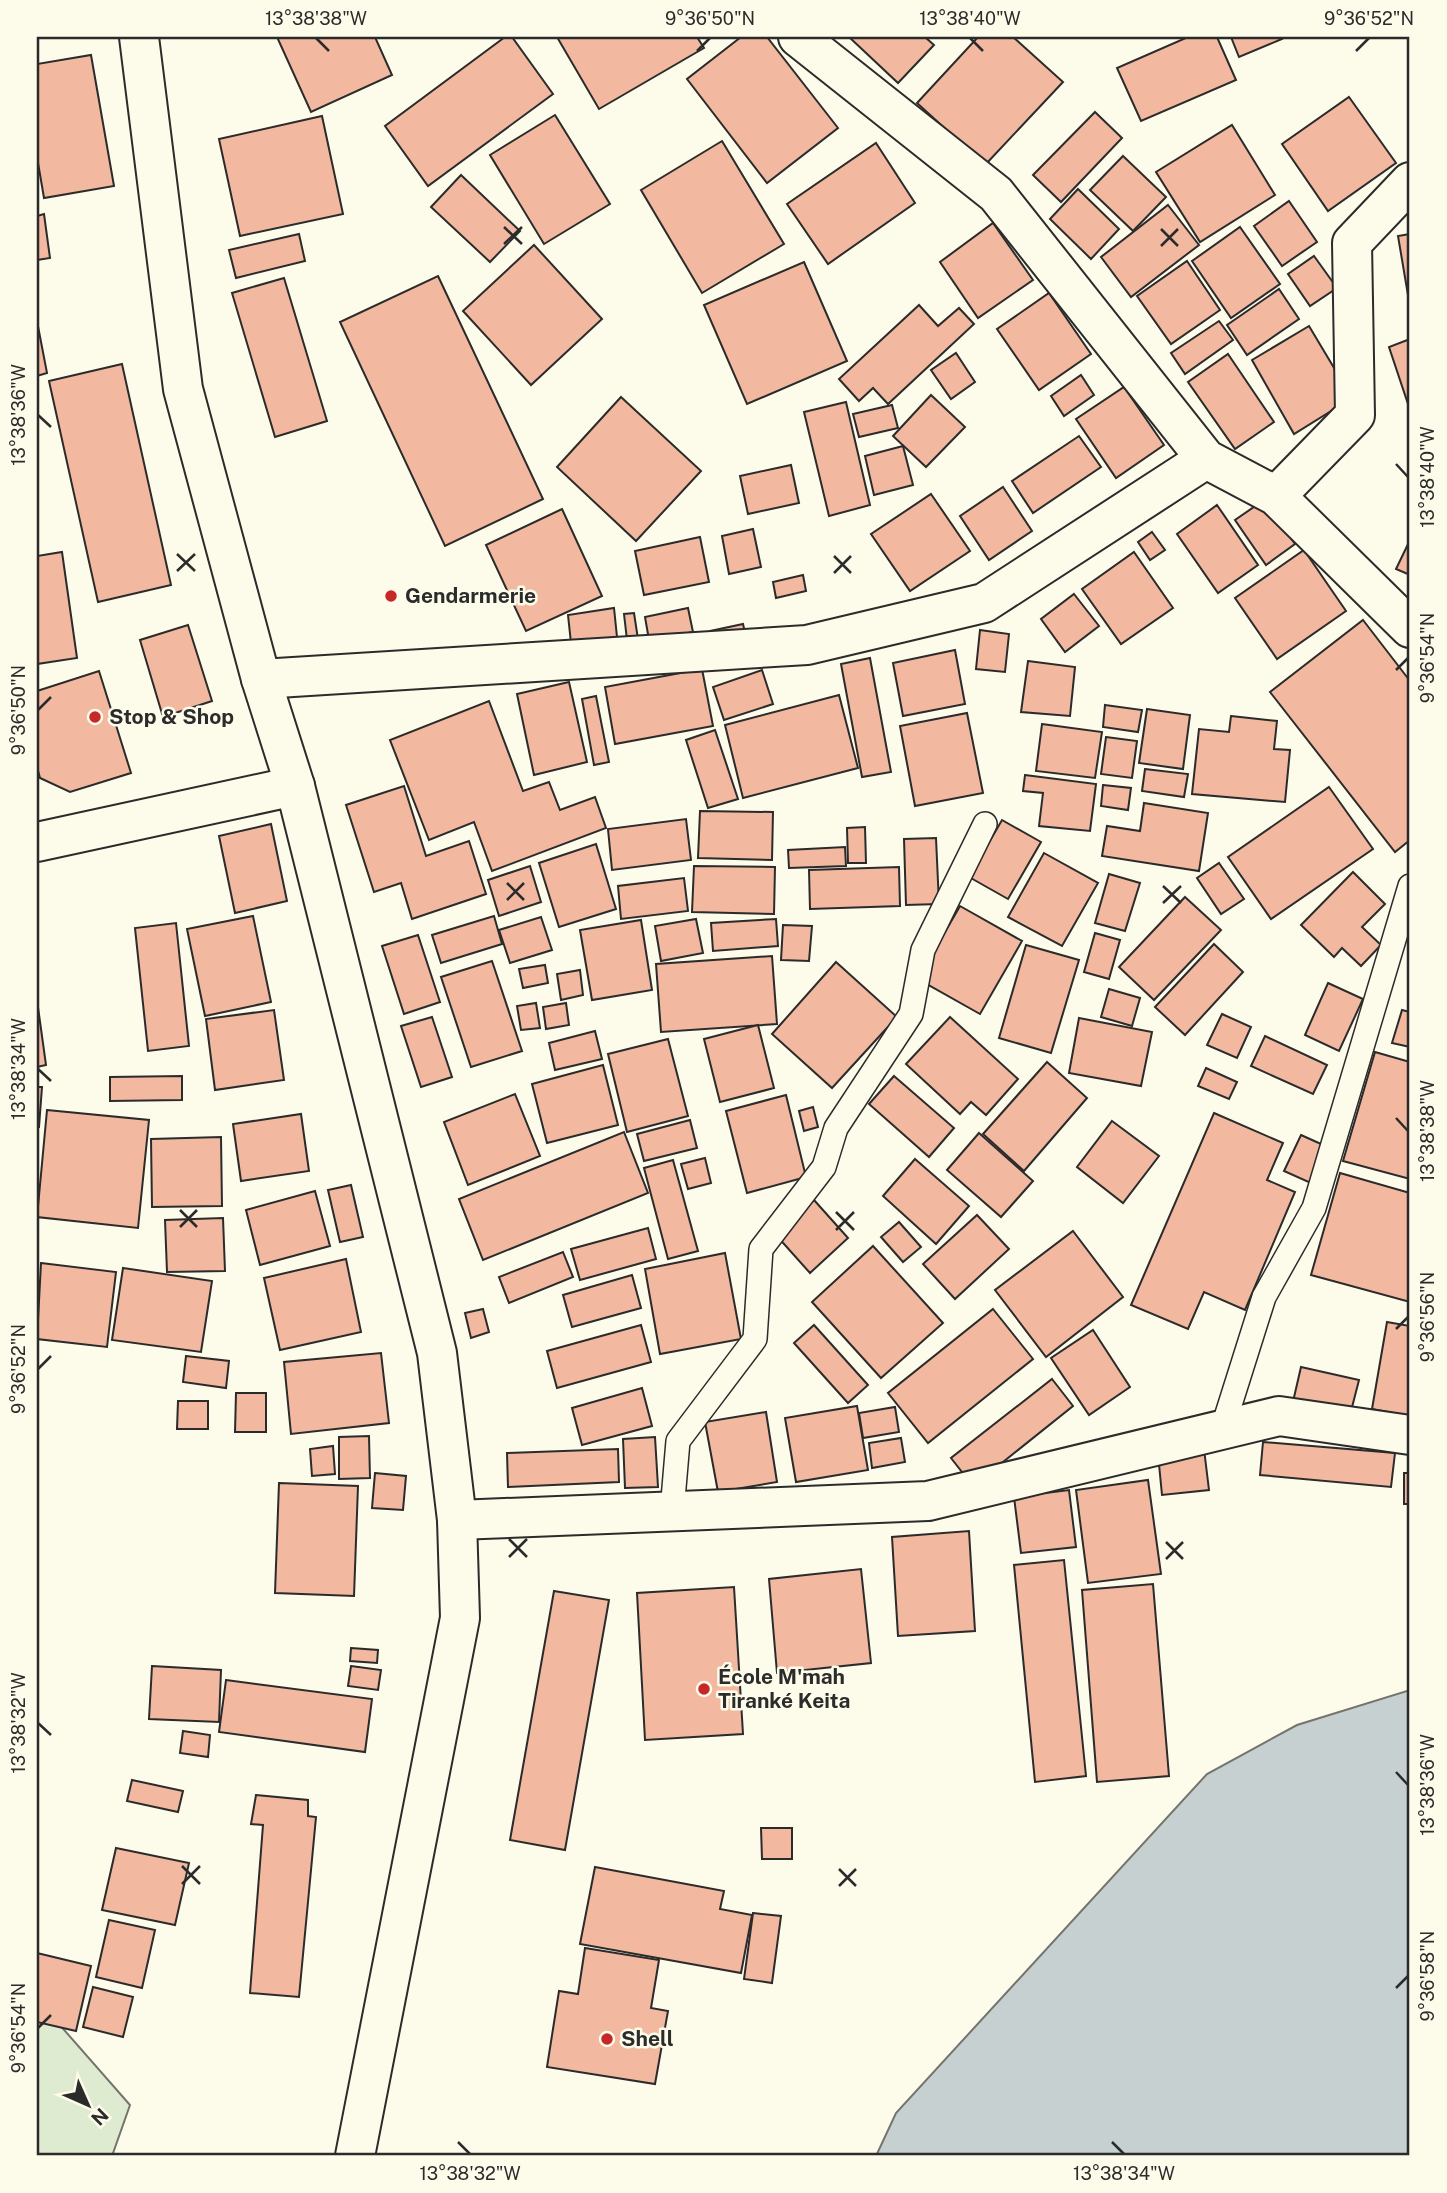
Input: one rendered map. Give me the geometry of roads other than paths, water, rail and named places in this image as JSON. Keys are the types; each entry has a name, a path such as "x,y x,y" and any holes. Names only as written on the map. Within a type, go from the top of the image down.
{"street":[{"path":"139,37 183,389 261,678 295,786 437,1353 457,1520 460,1618 355,2156"},
{"path":"798,37 996,194 1206,459 1276,496 1410,628"},
{"path":"1276,496 1354,415 1352,243 1410,182"},
{"path":"261,678 807,645 984,603 1206,459"},
{"path":"37,842 295,786"},
{"path":"457,1520 928,1501 1279,1416 1410,1435"}],"lane":[{"path":"672,1511 678,1441 755,1339 761,1249 824,1167 836,1128 911,1014 923,950 985,824"},
{"path":"1223,1430 1264,1297 1314,1208 1410,886"}],"place":[{"name":"Gendarmerie","path":"391,596"},
{"name":"Stop & Shop","path":"95,717"},
{"name":"École M'mah Tiranké Keita","path":"704,1689"},
{"name":"Shell","path":"607,2039"}]}
